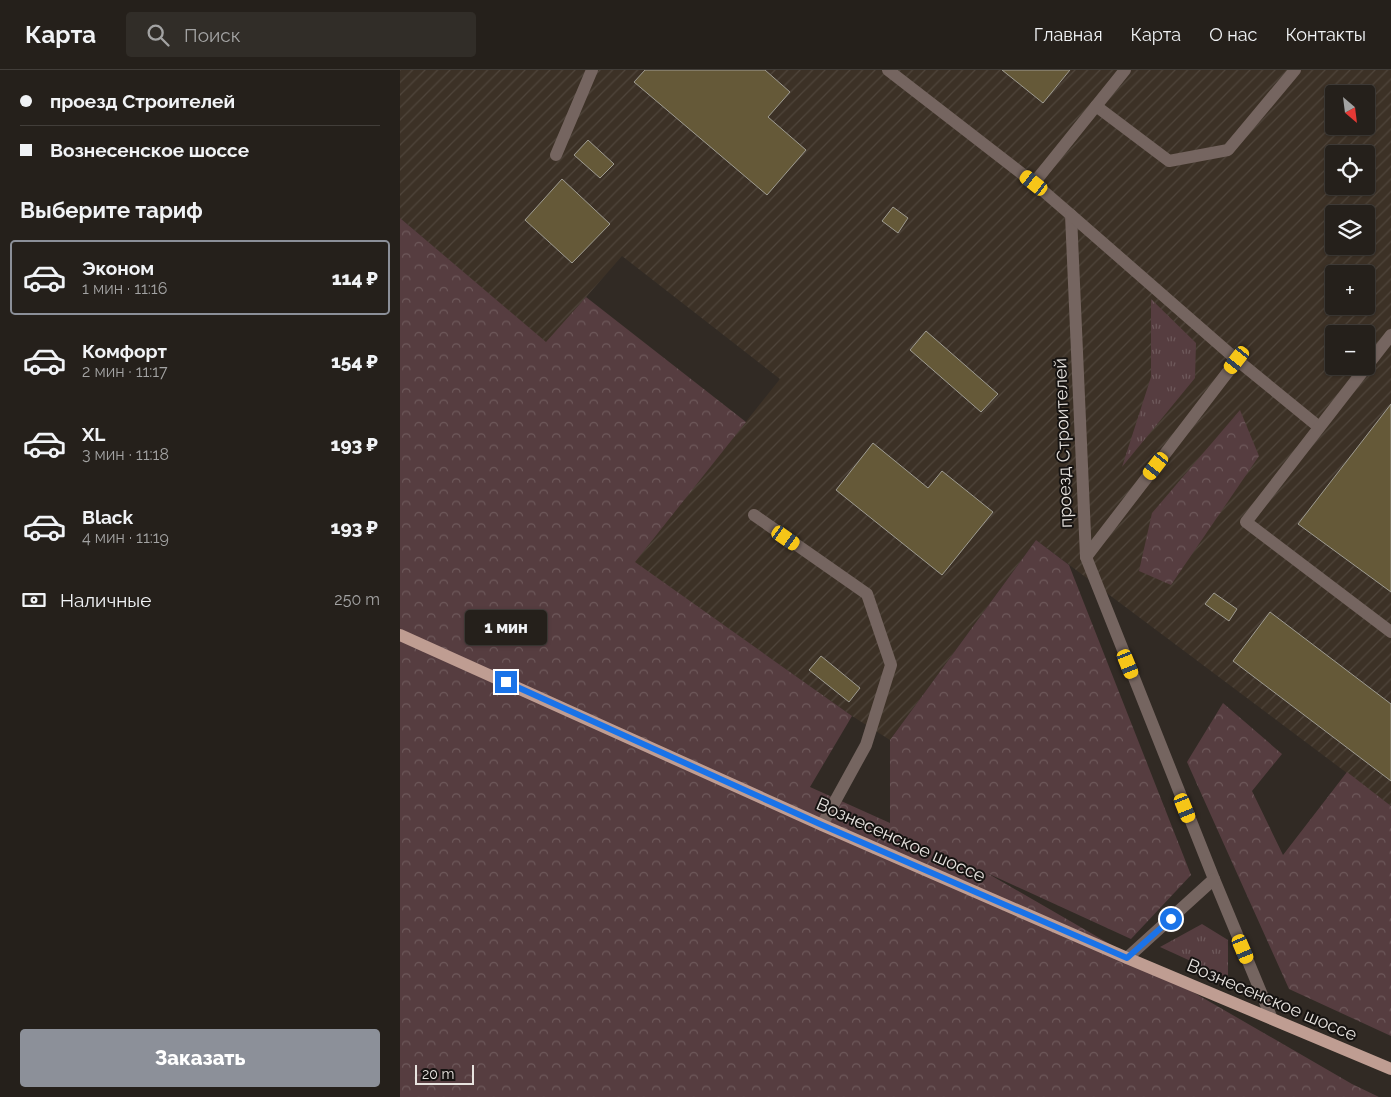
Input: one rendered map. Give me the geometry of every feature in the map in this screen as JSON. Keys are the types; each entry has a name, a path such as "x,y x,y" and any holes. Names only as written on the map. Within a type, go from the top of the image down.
{"main road":[{"name":"Вознесенское шоссе","path":"400,635 822,825 1127,958 1391,1069"}],"street":[{"path":"556,155 592,70"},
{"path":"888,70 1034,183 1237,360 1319,427"},
{"path":"1034,183 1125,70"},
{"path":"1096,106 1169,161 1228,150 1295,70"},
{"name":"проезд Строителей","path":"1071,215 1086,557 1214,879 1272,1019"},
{"path":"1391,334 1246,522 1391,632"},
{"path":"1086,557 1237,360"},
{"path":"754,515 867,594 891,665 866,745 822,825"},
{"path":"1127,958 1214,879"}],"shaded area":[{"path":"400,70 1391,70 1391,806 1036,540 890,740 852,716 634,562 780,379 622,256 546,343 400,218"}],"green space":[{"path":"400,218 546,342 586,297 746,422 635,562 852,716 810,787 890,823 890,740 1036,540 1069,565 1191,875 1131,939 987,873 1352,1084 1379,1097 400,1097"},
{"path":"1151,299 1196,343 1195,378 1122,467 1151,377"},
{"path":"1240,410 1259,456 1171,585 1139,571 1152,513"},
{"path":"1223,703 1282,754 1252,791 1283,855 1347,772 1391,806 1391,1036 1289,989 1187,762"},
{"path":"1202,924 1228,940 1228,978 1160,947"}],"building":[{"path":"645,70 765,70 790,92 768,117 806,150 767,195 634,82"},
{"path":"1002,70 1070,70 1043,103"},
{"path":"588,140 614,164 600,178 574,155"},
{"path":"562,179 610,224 572,263 525,220"},
{"path":"893,207 908,218 898,233 882,221"},
{"path":"926,331 998,394 981,412 910,350"},
{"path":"1391,404 1391,592 1298,524"},
{"path":"873,443 928,488 942,471 993,512 942,575 836,490"},
{"path":"1214,593 1237,609 1229,621 1205,604"},
{"path":"1270,612 1391,704 1391,781 1233,661"},
{"path":"821,656 860,688 849,702 809,670"}],"route":[{"path":"506,682 822,825 1127,958 1171,919"}]}
